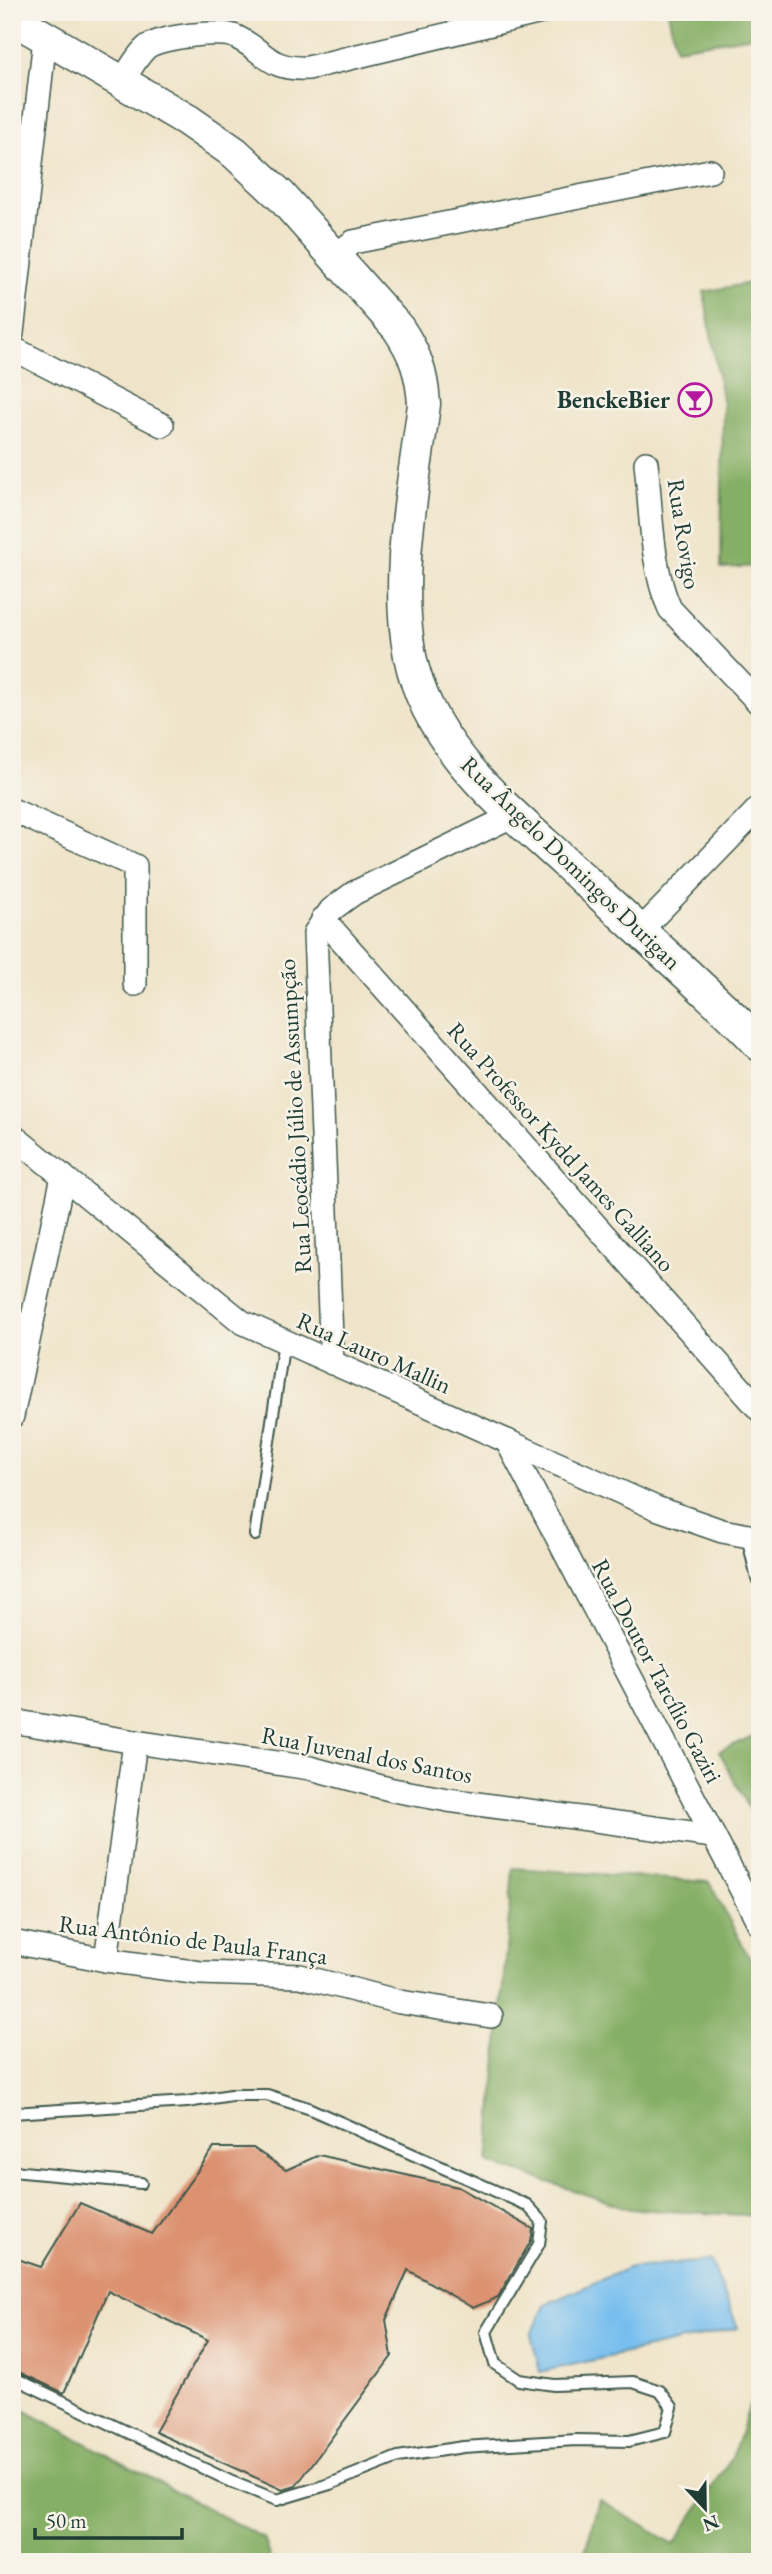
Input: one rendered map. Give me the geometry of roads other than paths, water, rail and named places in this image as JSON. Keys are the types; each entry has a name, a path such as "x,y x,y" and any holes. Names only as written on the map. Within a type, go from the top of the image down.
{"street":[{"path":"121,82 147,47 219,32 238,37 274,64 290,69 308,68 541,12"},
{"name":"Rua Ângelo Domingos Durigan","path":"12,18 187,120 235,153 281,196 405,337 419,366 424,404 405,583 410,656 417,684 444,738 486,789 760,1045"},
{"path":"12,333 45,38"},
{"path":"335,255 353,242 710,171"},
{"path":"12,348 162,425"},
{"name":"Rua Rovigo","path":"646,463 659,573 667,601 680,621 760,704"},
{"path":"640,931 760,807"},
{"path":"12,810 135,866 135,984"},
{"path":"323,919 354,892 514,815"},
{"name":"Rua Leocádio Júlio de Assumpção","path":"323,919 315,933 314,946 332,1363"},
{"name":"Rua Professor Kydd James Galliano","path":"323,919 760,1410"},
{"name":"Rua Lauro Mallin","path":"12,1135 242,1322 656,1508 722,1531 753,1537"},
{"path":"12,1416 63,1175"},
{"name":"Rua Doutor Tarcílio Gaziri","path":"507,1441 760,1925"},
{"name":"Rua Juvenal dos Santos","path":"12,1721 310,1768 393,1790 448,1800 713,1836"},
{"path":"106,1959 135,1742"},
{"name":"Rua Antônio de Paula França","path":"12,1941 106,1959 218,1975 300,1976 400,2002 491,2016"}],"lane":[{"path":"255,1535 284,1341"},
{"path":"753,1537 760,1581"},
{"path":"12,2113 187,2102 231,2095 267,2095 308,2108 503,2194 527,2205 542,2221 539,2244 486,2332 495,2364 519,2380 554,2385 633,2382 660,2391 672,2407 665,2431 629,2441 576,2440 463,2447 398,2458 330,2484 277,2500 232,2482 12,2377"},
{"path":"12,2171 141,2183"}],"water":[{"path":"711,2261 738,2328 540,2372 531,2334 546,2304 630,2267"}],"place":[{"name":"BenckeBier","path":"695,400"}]}
